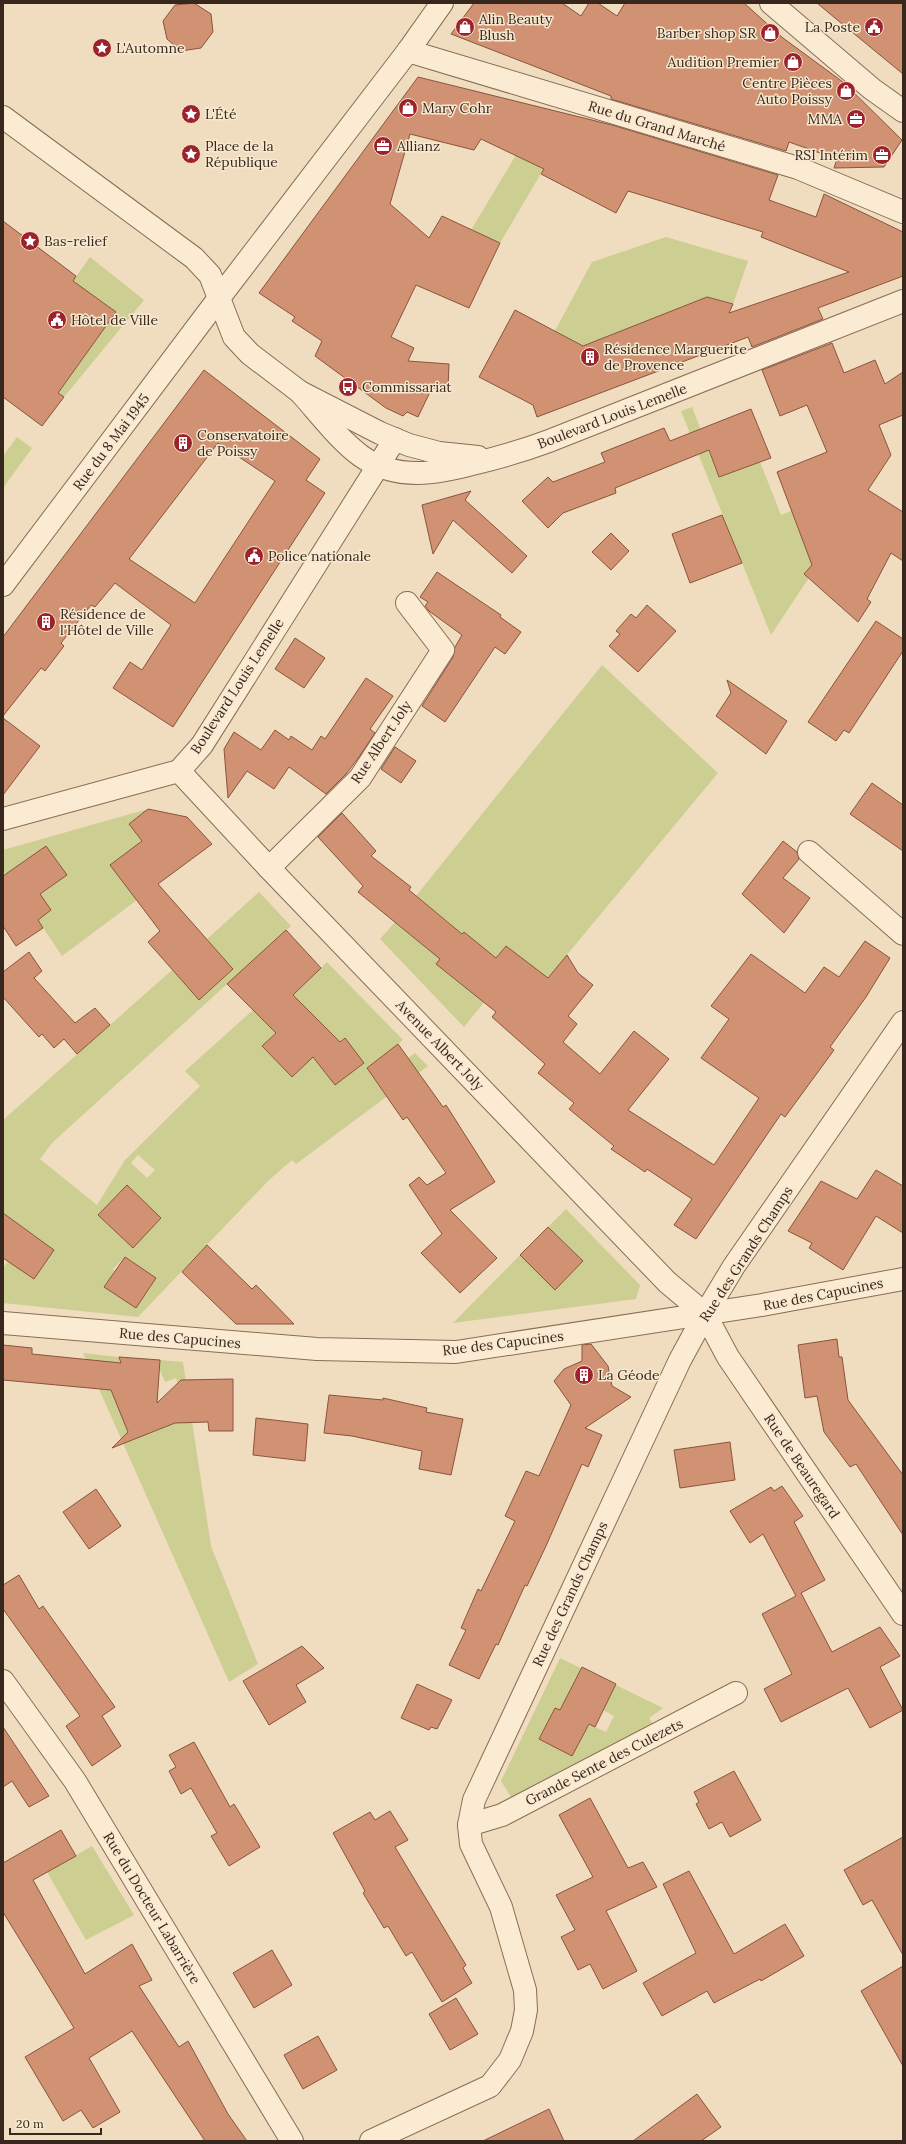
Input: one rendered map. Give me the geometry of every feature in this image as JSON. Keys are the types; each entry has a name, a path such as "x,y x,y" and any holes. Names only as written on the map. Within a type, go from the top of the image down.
{"street":[{"path":"219,298 408,51 442,3"},
{"path":"771,3 872,89 903,111"},
{"name":"Rue du Grand Marché","path":"408,51 798,168 903,212"},
{"path":"3,117 194,258 210,275 228,325 239,344 300,392 352,449 378,466"},
{"name":"Rue du 8 Mai 1945","path":"3,585 219,298"},
{"name":"Boulevard Louis Lemelle","path":"378,466 401,472 432,473 500,458 582,428 903,301"},
{"path":"300,392 395,439"},
{"name":"Boulevard Louis Lemelle","path":"179,771 202,745 395,439 439,453 466,457 500,458"},
{"name":"Rue Albert Joly","path":"269,868 360,778 443,650 407,604"},
{"path":"3,819 179,771"},
{"name":"Avenue Albert Joly","path":"179,771 269,868 668,1282 705,1314"},
{"path":"809,852 903,934"},
{"name":"Rue des Grands Champs","path":"371,2141 490,2086 510,2060 522,2031 526,2010 525,1990 501,1907 471,1844 469,1826 474,1800 680,1360 705,1314 734,1266 903,1022"},
{"name":"Rue des Capucines","path":"3,1323 317,1350 456,1352 705,1314 903,1279"},
{"name":"Rue de Beauregard","path":"705,1314 728,1357 903,1614"},
{"name":"Rue du Docteur Labarrière","path":"3,1681 75,1781 292,2141"},
{"name":"Grande Sente des Culezets","path":"469,1826 502,1815 736,1693"}],"green space":[{"path":"516,155 550,158 500,243 471,230"},
{"path":"666,237 748,261 733,304 707,297 537,364 592,262"},
{"path":"90,257 144,300 64,397 58,393 116,312 73,281"},
{"path":"692,407 719,477 760,462 781,515 791,511 814,570 771,635 681,411"},
{"path":"17,437 32,448 3,488 3,456"},
{"path":"602,665 718,773 531,998 521,958 506,946 496,958 464,932 436,964 470,991 486,1000 464,1027 380,939 395,922 430,950 451,924 416,896"},
{"path":"148,809 129,824 142,841 110,865 137,900 62,956 38,920 40,894 66,875 46,846 6,874 3,870 3,850"},
{"path":"259,892 291,926 53,1142 40,1159 97,1205 125,1160 200,1086 185,1071 253,1010 266,1022 327,962 403,1040 367,1068 383,1092 405,1060 415,1053 428,1066 296,1164 292,1160 269,1180 138,1317 3,1303 3,1268 8,1261 34,1279 54,1250 3,1213 3,1120 172,970 199,1000 233,969 207,939","holes":["303,1005 334,1036 292,1077 262,1046","344,1038 364,1063 335,1085 316,1060","138,1155 155,1170 147,1178 131,1163","127,1186 160,1219 133,1248 98,1215","125,1257 153,1276 146,1292 136,1308 104,1287 115,1271 113,1269"]},
{"path":"566,1209 640,1285 636,1299 453,1323 520,1255 555,1290 583,1261 548,1227"},
{"path":"83,1353 119,1357 130,1386 143,1381 134,1358 137,1358 149,1389 117,1404 131,1440 180,1421 183,1397 176,1378 165,1382 159,1368 160,1360 183,1362 211,1546 258,1664 229,1682"},
{"path":"560,1658 663,1708 649,1718 654,1725 513,1800 501,1781","holes":["576,1677 609,1693 601,1709 614,1716 606,1732 589,1724 572,1756 539,1739 555,1708 565,1713 567,1696"]},
{"path":"92,1846 134,1915 86,1940 47,1872"}],"building":[{"path":"194,3 211,14 213,32 201,48 181,51 167,39 163,21 175,5"},
{"path":"474,3 562,3 581,16 589,3 598,3 617,16 625,3 744,3 783,38 843,82 902,140 884,167 834,168 837,159 789,142 786,151 611,99 611,96 451,34"},
{"name":"La Poste","path":"817,3 903,3 903,74 841,23"},
{"path":"418,77 612,125 778,175 769,200 816,217 824,194 903,232 903,276 818,308 823,319 752,347 748,337 537,417 533,405 479,377 515,310 583,346 707,297 733,304 729,313 849,272 761,237 763,232 628,191 616,213 541,174 544,169 481,139 474,150 410,134 390,204 429,238 442,216 500,243 469,308 416,285 391,337 414,348 408,361 449,364 448,388 432,388 418,417 407,412 403,416 386,408 315,356 322,341 292,321 295,317 259,293"},
{"name":"Hôtel de Ville","path":"3,221 76,276 73,281 116,312 58,393 64,397 42,426 3,397"},
{"path":"832,343 844,373 875,360 885,384 903,372 903,415 879,425 891,455 868,490 903,512 903,561 891,553 867,599 871,602 858,622 804,574 812,565 777,472 827,452 807,405 780,416 762,370"},
{"path":"204,370 320,459 306,480 325,493 173,727 113,688 130,662 142,670 171,625 115,583 95,607 91,605 61,643 64,646 45,671 41,668 3,716 3,637","holes":["218,443 275,481 195,603 129,559"]},
{"path":"751,409 771,458 719,477 709,450 615,488 616,493 563,513 548,528 522,501 548,477 553,482 605,462 601,453 664,428 670,441"},
{"path":"471,491 465,500 527,556 512,573 453,520 433,554 422,505"},
{"path":"722,515 742,563 690,583 672,534"},
{"path":"611,533 629,551 611,570 592,552"},
{"path":"437,572 501,615 500,617 521,632 505,654 495,647 445,722 422,706 453,657 455,647 462,635 429,611 425,606 428,602 420,597"},
{"path":"647,605 676,631 638,672 609,646 620,634 616,631 631,614 636,618"},
{"path":"876,621 903,639 903,651 849,733 844,730 836,741 808,722"},
{"path":"295,638 325,658 304,688 275,669"},
{"path":"366,678 393,696 370,729 375,733 359,757 346,774 326,794 289,767 274,789 247,771 228,798 224,749 234,732 261,750 275,730 289,740 291,736 312,750 321,736 325,739"},
{"path":"727,680 787,721 766,754 716,716 731,693"},
{"path":"3,718 40,746 3,795"},
{"path":"395,747 416,761 401,783 381,769"},
{"path":"872,783 903,805 903,851 850,814"},
{"path":"148,809 187,817 212,844 158,884 233,969 199,1000 148,942 160,931 110,865 142,841 129,824"},
{"path":"342,813 376,851 371,856 411,887 409,890 462,934 464,932 496,958 506,946 548,978 567,955 578,973 593,985 568,1016 577,1024 563,1042 600,1074 634,1031 669,1059 628,1110 714,1165 759,1098 701,1058 729,1019 711,1006 751,954 805,993 824,967 839,977 865,941 890,958 866,997 830,1047 834,1050 785,1117 781,1114 696,1239 674,1225 692,1199 647,1169 645,1172 611,1149 614,1146 569,1109 574,1103 538,1073 545,1064 492,1017 496,1012 436,964 440,959 358,892 363,886 318,837"},
{"path":"783,841 797,852 799,859 783,878 810,898 784,933 742,894"},
{"path":"46,846 67,875 40,894 51,910 38,920 43,928 16,946 3,926 3,876"},
{"path":"286,930 321,968 293,995 340,1042 345,1038 364,1063 335,1085 313,1057 292,1077 262,1046 276,1033 227,984"},
{"path":"29,952 42,971 34,978 75,1023 95,1008 110,1025 77,1054 64,1039 54,1048 42,1034 39,1037 3,997 3,972"},
{"path":"398,1044 443,1107 446,1105 495,1182 450,1210 497,1258 460,1293 421,1253 442,1234 409,1185 419,1177 427,1185 446,1173 407,1117 403,1120 367,1068"},
{"path":"876,1170 903,1186 903,1233 876,1216 843,1270 809,1248 812,1243 788,1231 821,1181 857,1199"},
{"path":"127,1185 161,1218 133,1248 98,1215"},
{"path":"3,1213 54,1250 34,1279 3,1258"},
{"path":"548,1227 583,1261 555,1290 520,1255"},
{"path":"207,1245 252,1289 256,1285 294,1324 236,1324 182,1272"},
{"path":"125,1257 156,1278 136,1308 104,1287"},
{"path":"837,1339 839,1357 842,1357 848,1400 903,1475 903,1535 856,1464 850,1467 824,1432 817,1396 805,1398 798,1345"},
{"path":"591,1344 608,1366 612,1386 631,1397 585,1428 602,1435 588,1467 582,1464 527,1586 525,1585 498,1645 496,1644 479,1679 449,1665 466,1630 461,1628 478,1589 481,1591 515,1521 505,1516 526,1471 539,1476 571,1405 554,1381 564,1369 582,1361 582,1345"},
{"path":"3,1345 32,1348 32,1354 121,1363 119,1357 160,1360 157,1403 181,1380 233,1379 233,1431 209,1431 208,1422 175,1423 112,1448 128,1432 111,1390 3,1380"},
{"path":"329,1395 383,1400 383,1398 427,1408 426,1412 463,1419 451,1475 419,1469 422,1451 352,1436 324,1433"},
{"path":"256,1418 308,1424 305,1461 253,1455"},
{"path":"730,1442 735,1480 680,1488 674,1450"},
{"path":"782,1486 803,1516 794,1522 825,1580 801,1593 832,1652 880,1627 900,1656 880,1667 903,1710 870,1728 848,1688 781,1722 764,1689 792,1674 762,1614 796,1596 763,1534 750,1543 730,1511 771,1487 774,1491"},
{"path":"96,1489 121,1526 89,1549 63,1512"},
{"path":"19,1575 39,1609 43,1606 115,1707 102,1716 121,1746 92,1766 66,1726 80,1716 3,1609 3,1585"},
{"path":"302,1646 324,1668 296,1685 306,1702 269,1725 243,1681"},
{"path":"582,1667 616,1684 595,1727 589,1724 572,1756 539,1739 555,1708 560,1710"},
{"path":"417,1684 452,1700 437,1729 431,1727 429,1730 401,1718"},
{"path":"3,1727 49,1796 29,1807 12,1781 3,1787"},
{"path":"194,1742 230,1807 234,1804 260,1847 229,1866 211,1836 217,1833 191,1788 181,1794 169,1771 176,1767 169,1755"},
{"path":"734,1771 761,1820 730,1837 722,1822 709,1829 696,1804 699,1802 694,1792"},
{"path":"590,1798 628,1868 643,1862 657,1887 606,1911 637,1971 603,1989 590,1964 578,1970 561,1937 575,1930 556,1895 593,1877 559,1815"},
{"path":"390,1811 408,1840 395,1847 466,1965 463,1968 472,1983 442,2002 412,1952 406,1956 388,1926 384,1928 363,1893 365,1891 333,1833 370,1812 375,1820"},
{"path":"61,1830 76,1856 33,1880 85,1974 132,1944 152,1980 139,1986 179,2047 188,2041 228,2114 247,2141 205,2141 132,2031 89,2058 120,2112 93,2128 81,2110 63,2121 25,2057 74,2028 3,1912 3,1863"},
{"path":"903,1837 903,1955 872,1900 863,1905 844,1870"},
{"path":"689,1871 734,1954 785,1924 804,1956 761,1981 760,1979 714,2003 707,1991 662,2016 643,1983 696,1953 663,1884"},
{"path":"272,1950 292,1985 254,2008 233,1973"},
{"path":"903,1966 903,2066 861,1991"},
{"path":"456,1998 478,2034 450,2050 429,2014"},
{"path":"318,2036 337,2070 303,2089 284,2055"},
{"path":"697,2094 721,2127 701,2141 633,2141"},
{"path":"549,2109 564,2141 483,2141"}],"place":[{"name":"Alin Beauty Blush","path":"465,27"},
{"name":"La Poste","path":"874,27"},
{"name":"Barber shop SR","path":"770,33"},
{"name":"L'Automne","path":"102,48"},
{"name":"Audition Premier","path":"793,62"},
{"name":"Centre Pièces Auto Poissy","path":"846,91"},
{"name":"Mary Cohr","path":"408,108"},
{"name":"L'Été","path":"191,114"},
{"name":"MMA","path":"856,119"},
{"name":"Allianz","path":"383,146"},
{"name":"Place de la République","path":"191,154"},
{"name":"RSI Intérim","path":"882,155"},
{"name":"Bas-relief","path":"30,241"},
{"name":"Hôtel de Ville","path":"57,320"},
{"name":"Résidence Marguerite de Provence","path":"590,357"},
{"name":"Commissariat","path":"348,387"},
{"name":"Conservatoire de Poissy","path":"183,443"},
{"name":"Police nationale","path":"254,556"},
{"name":"Résidence de l'Hôtel de Ville","path":"46,622"},
{"name":"La Géode","path":"584,1375"}]}
